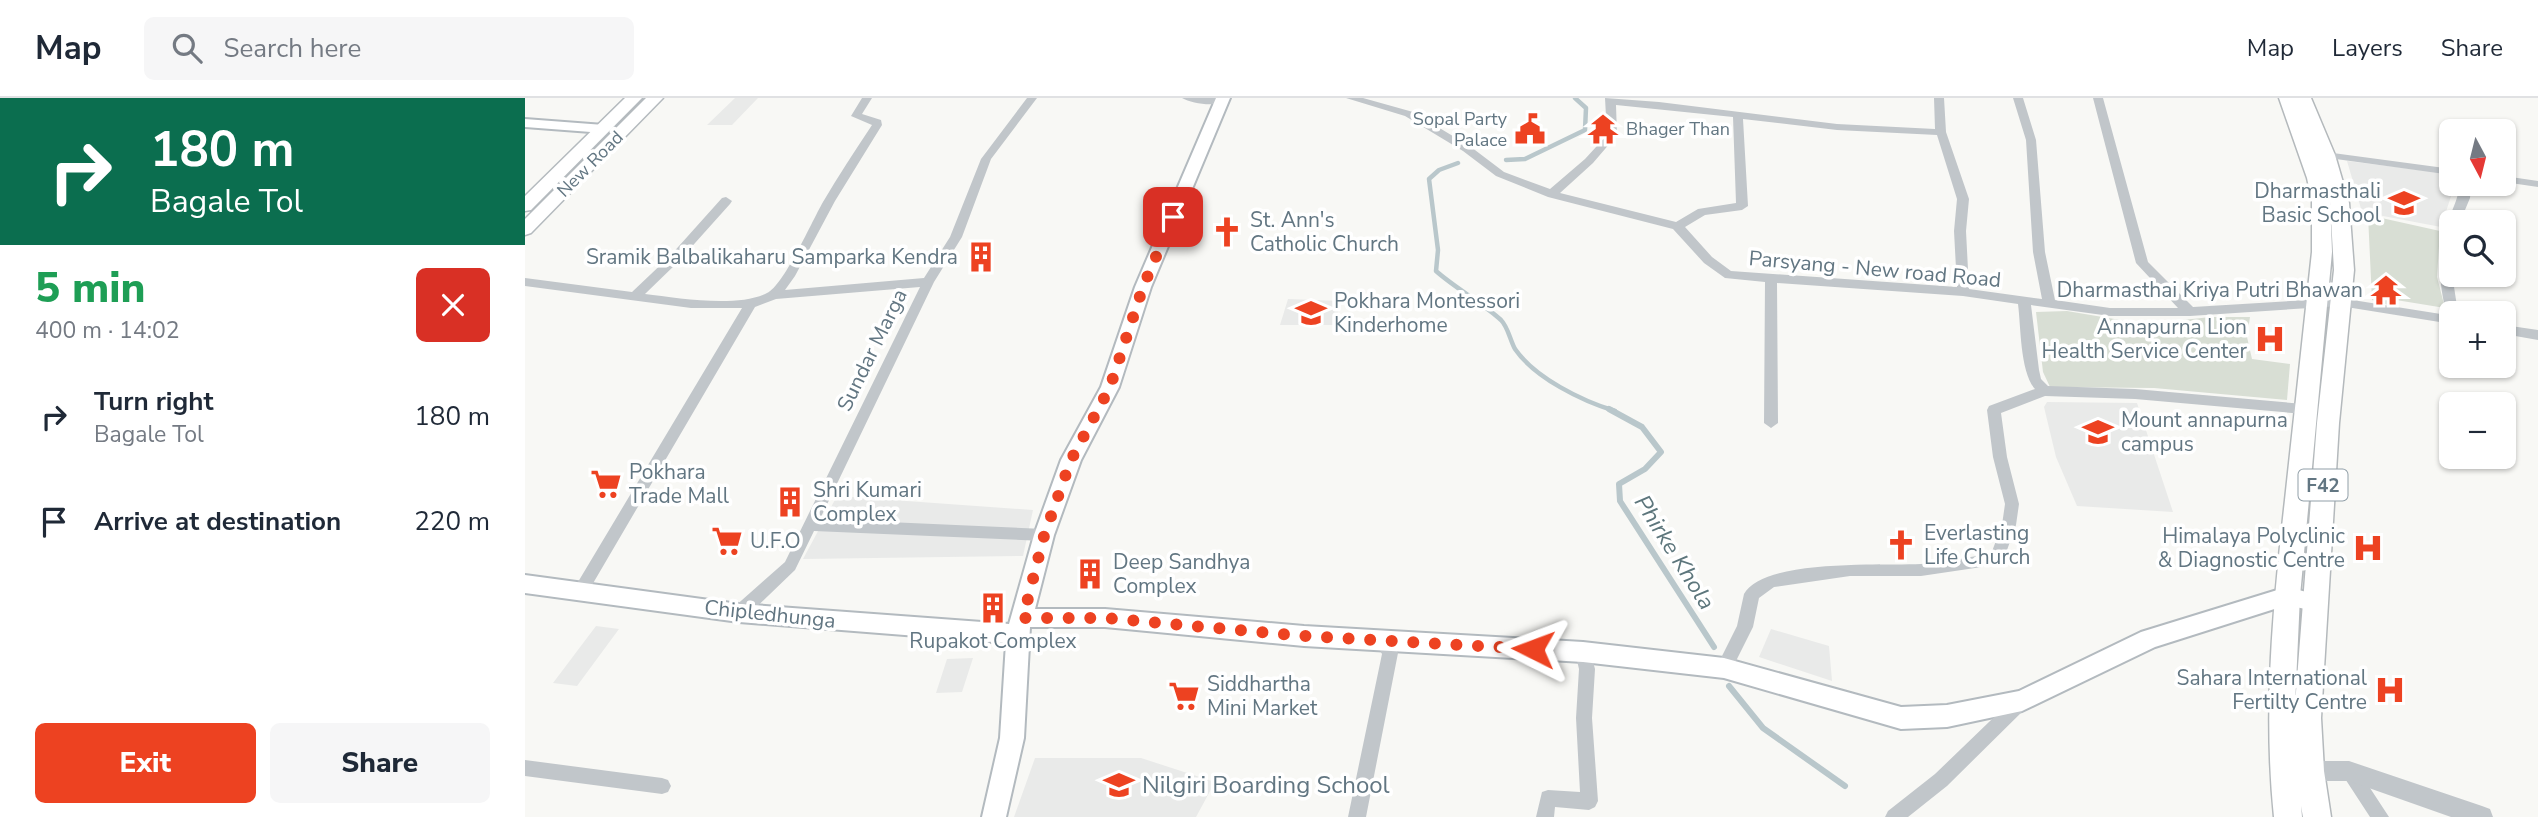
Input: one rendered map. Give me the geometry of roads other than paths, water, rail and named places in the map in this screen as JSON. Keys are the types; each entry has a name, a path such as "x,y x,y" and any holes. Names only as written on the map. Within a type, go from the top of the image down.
{"highway":[{"name":"F42","path":"2287,98 2340,203 2344,270 2329,303 2304,409 2287,596 2281,698 2282,762 2288,817"},
{"name":"F42","path":"2303,98 2317,154"},
{"name":"F42","path":"2317,817 2310,771 2307,718 2329,303"}],"main road":[{"name":"New Road","path":"525,206 634,98"},
{"name":"New Road","path":"525,229 655,98"},
{"path":"994,817 1012,738 1020,626 1044,536 1071,460 1110,387 1143,287 1222,99"},
{"path":"525,123 604,129"},
{"name":"Chipledhunga","path":"525,584 739,613 1020,626 1105,618 1382,640 1583,652 1724,668 1901,718 1947,716 2022,701 2149,639 2287,596"},
{"path":"2287,596 2314,602"}],"street":[{"path":"775,295 789,276 829,201 877,125 873,120 856,116 867,98"},
{"name":"Sundar Marga","path":"739,613 790,566 928,282 955,237 986,159 1032,98"},
{"path":"1187,98 1222,99"},
{"name":"Parsyang - New road Road","path":"1350,98 1409,114 1467,149 1500,174 1552,194 1677,226 1691,237 1719,271 1741,277 1963,292 2110,312 2190,312 2329,303 2439,318"},
{"path":"1939,98 1941,132 1963,199 1963,292"},
{"path":"2018,98 2031,140 2039,252 2050,305"},
{"path":"2098,98 2142,263 2190,312"},
{"path":"1552,194 1589,161 1612,135 1610,100 1837,127 1941,132"},
{"path":"1677,226 1702,212 1742,206 1738,115"},
{"path":"2317,154 2439,170"},
{"path":"2517,181 2538,184"},
{"path":"634,297 674,259 726,201"},
{"path":"1771,279 1771,422"},
{"path":"525,282 691,304 751,304 775,295 928,282"},
{"path":"2024,301 2032,370 2035,381 2044,391"},
{"path":"580,592 751,304"},
{"path":"2516,331 2538,334"},
{"path":"1724,668 1745,627 1752,594 1771,581 1850,569 1921,570 1997,560 2009,525 2012,503 2000,457 1994,410 2044,391 2135,394 2304,409"},
{"path":"811,525 1044,536"},
{"path":"1357,817 1390,653 1382,640"},
{"path":"1545,817 1548,798 1589,801 1584,718 1587,668 1583,652"},
{"path":"1894,817 1941,780 2022,701"},
{"path":"2282,762 2310,771 2349,771 2482,817"},
{"path":"525,768 663,786"},
{"path":"2349,771 2380,817"}],"waterway":[{"name":"Phirke Khola","path":"1506,160 1525,159 1585,130 1586,108 1575,98"},
{"name":"Phirke Khola","path":"1458,163 1439,170 1429,179 1438,250 1436,271 1501,320 1515,349 1534,370 1574,395 1615,411"},
{"name":"Phirke Khola","path":"1609,409 1642,427 1661,452 1645,469 1619,484 1620,501 1714,647"},
{"name":"Phirke Khola","path":"1729,686 1763,728 1845,786"}],"place":[{"name":"Sopal Party Palace","path":"1530,129"},
{"name":"Bhager Than","path":"1603,129"},
{"name":"Dharmasthali Basic School","path":"2404,203"},
{"name":"St. Ann's Catholic Church","path":"1227,232"},
{"name":"Sramik Balbalikaharu Samparka Kendra","path":"981,257"},
{"name":"Dharmasthai Kriya Putri Bhawan","path":"2386,290"},
{"name":"Pokhara Montessori Kinderhome","path":"1311,313"},
{"name":"Annapurna Lion Health Service Center","path":"2270,339"},
{"name":"Mount annapurna campus","path":"2098,432"},
{"name":"Pokhara Trade Mall","path":"606,484"},
{"name":"Shri Kumari Complex","path":"790,502"},
{"name":"U.F.O","path":"727,541"},
{"name":"Everlasting Life Church","path":"1901,545"},
{"name":"Himalaya Polyclinic & Diagnostic Centre","path":"2368,548"},
{"name":"Deep Sandhya Complex","path":"1090,574"},
{"name":"Rupakot Complex","path":"993,608"},
{"name":"Sahara International Fertilty Centre","path":"2390,690"},
{"name":"Siddhartha Mini Market","path":"1184,696"},
{"name":"Nilgiri Boarding School","path":"1119,785"}]}
